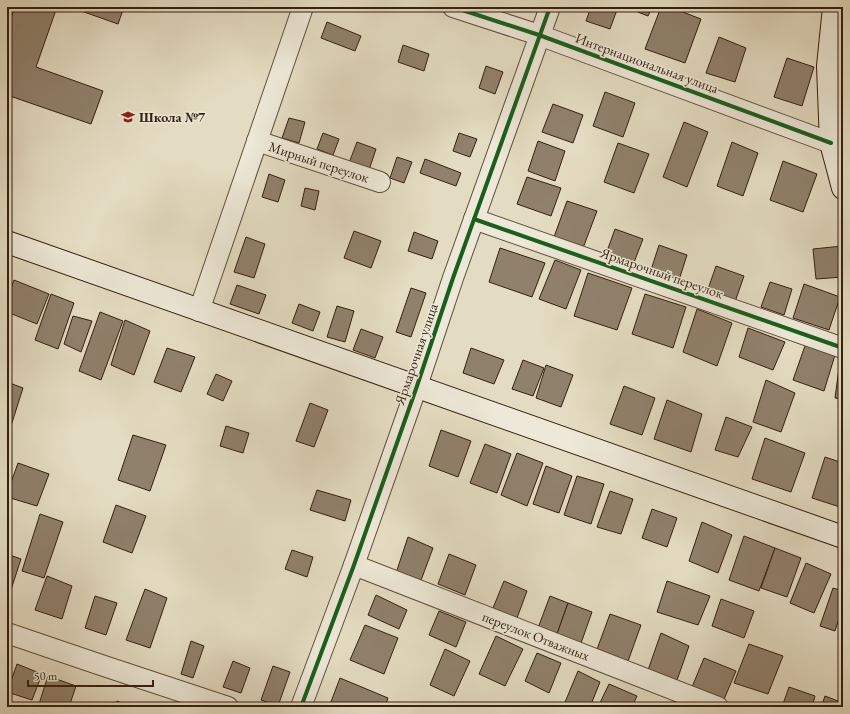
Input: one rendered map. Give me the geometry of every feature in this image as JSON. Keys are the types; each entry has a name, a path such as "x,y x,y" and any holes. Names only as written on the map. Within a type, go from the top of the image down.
{"main road":[{"path":"834,7 828,66 831,143 843,188"},
{"path":"7,242 843,537"}],"street":[{"path":"199,311 303,7"},
{"name":"Интернациональная улица","path":"454,7 539,35 831,143"},
{"name":"Ярмарочная улица","path":"301,707 354,565 453,278 550,7"},
{"name":"Мирный переулок","path":"257,141 380,182"},
{"name":"Ярмарочный переулок","path":"474,220 843,348"},
{"name":"переулок Отважных","path":"354,565 718,707"},
{"path":"7,633 228,707"}],"building":[{"path":"15,7 57,7 36,67 103,91 91,124 7,95 7,29"},
{"path":"70,7 124,7 118,24"},
{"path":"591,7 618,7 610,29 586,21"},
{"path":"625,7 652,7 648,16"},
{"path":"661,7 670,7 701,19 685,63 645,49"},
{"path":"327,22 361,36 355,51 321,38"},
{"path":"719,37 746,48 735,82 706,73"},
{"path":"403,45 429,54 424,71 398,62"},
{"path":"787,58 814,67 802,106 774,97"},
{"path":"486,66 503,72 495,94 479,88"},
{"path":"605,92 635,103 623,137 593,126"},
{"path":"553,104 583,115 573,143 542,132"},
{"path":"289,118 305,122 299,143 282,138"},
{"path":"684,122 708,132 687,187 663,177"},
{"path":"323,133 339,139 333,155 317,149"},
{"path":"459,133 477,139 470,157 453,151"},
{"path":"538,141 565,151 555,181 528,171"},
{"path":"357,142 376,149 369,170 349,163"},
{"path":"732,142 758,153 743,196 717,186"},
{"path":"618,143 649,154 634,193 604,182"},
{"path":"397,157 412,162 404,183 390,178"},
{"path":"425,159 461,173 456,186 420,173"},
{"path":"783,161 817,174 803,212 770,200"},
{"path":"269,174 285,180 278,202 262,197"},
{"path":"527,177 561,188 551,216 517,204"},
{"path":"305,188 319,191 315,210 301,206"},
{"path":"567,201 597,211 583,248 554,237"},
{"path":"615,229 643,239 633,265 606,254"},
{"path":"354,231 381,241 371,268 344,258"},
{"path":"414,232 438,241 432,259 408,251"},
{"path":"246,237 265,244 254,278 234,272"},
{"path":"659,245 687,255 679,280 651,270"},
{"path":"842,246 843,277 816,279 813,249"},
{"path":"500,248 545,263 532,297 489,282"},
{"path":"555,260 581,270 566,309 539,299"},
{"path":"716,266 744,276 735,302 707,292"},
{"path":"588,273 632,288 617,330 574,316"},
{"path":"14,280 49,294 37,324 7,312 7,300"},
{"path":"770,282 792,289 784,315 761,307"},
{"path":"804,284 840,297 829,330 793,318"},
{"path":"237,285 266,295 259,314 230,304"},
{"path":"411,288 426,293 411,337 396,332"},
{"path":"51,294 74,303 58,349 35,340"},
{"path":"645,294 686,307 673,348 632,334"},
{"path":"299,304 320,312 313,331 292,323"},
{"path":"337,306 354,311 345,342 327,337"},
{"path":"697,309 732,323 717,366 683,352"},
{"path":"100,312 123,321 101,380 79,371"},
{"path":"73,316 92,321 81,352 64,344"},
{"path":"125,320 150,331 134,375 111,365"},
{"path":"748,328 785,342 773,370 739,357"},
{"path":"361,329 383,337 375,358 353,350"},
{"path":"806,343 835,355 824,391 793,380"},
{"path":"167,348 195,357 181,392 154,382"},
{"path":"471,348 504,360 494,384 463,373"},
{"path":"523,360 544,368 533,396 512,389"},
{"path":"546,365 573,375 561,407 536,398"},
{"path":"839,368 843,368 843,399 835,398"},
{"path":"216,374 232,381 223,401 207,394"},
{"path":"766,380 795,393 781,432 753,422"},
{"path":"7,382 23,388 10,429 7,428"},
{"path":"624,386 655,398 642,435 610,424"},
{"path":"667,400 702,414 691,452 654,439"},
{"path":"310,403 328,410 314,447 296,441"},
{"path":"726,417 752,427 738,457 715,450"},
{"path":"226,426 249,433 243,453 220,446"},
{"path":"441,430 471,441 458,477 429,466"},
{"path":"133,435 166,445 150,491 118,480"},
{"path":"765,438 805,453 791,492 752,479"},
{"path":"485,444 511,454 497,493 470,483"},
{"path":"517,453 543,463 527,506 501,495"},
{"path":"825,457 843,463 843,508 812,498"},
{"path":"18,463 49,474 37,506 7,497"},
{"path":"546,466 572,476 559,513 533,504"},
{"path":"577,476 604,484 591,524 564,515"},
{"path":"317,490 351,500 345,521 310,510"},
{"path":"610,491 633,499 621,534 597,527"},
{"path":"116,505 146,516 132,553 103,542"},
{"path":"652,509 677,518 667,547 642,538"},
{"path":"40,514 63,522 44,578 22,571"},
{"path":"702,522 732,535 718,573 689,561"},
{"path":"744,536 775,548 759,591 729,580"},
{"path":"408,537 433,548 420,583 396,573"},
{"path":"775,548 801,558 787,597 761,588"},
{"path":"292,550 313,557 307,577 285,569"},
{"path":"7,554 21,559 7,602"},
{"path":"449,554 476,565 465,595 438,584"},
{"path":"806,563 831,574 814,613 790,603"},
{"path":"47,576 72,586 62,619 35,610"},
{"path":"504,581 527,591 517,618 493,608"},
{"path":"667,581 710,596 698,625 657,612"},
{"path":"833,588 843,591 843,606 835,631 820,626"},
{"path":"145,589 167,598 150,648 126,640"},
{"path":"376,595 407,610 399,629 368,615"},
{"path":"95,596 117,603 106,635 85,628"},
{"path":"550,596 568,603 557,634 538,628"},
{"path":"721,599 754,611 744,638 712,626"},
{"path":"568,603 592,612 580,646 557,634"},
{"path":"439,611 466,622 456,647 429,635"},
{"path":"610,614 641,625 627,664 596,652"},
{"path":"365,625 398,638 384,674 350,660"},
{"path":"661,633 689,646 676,683 647,673"},
{"path":"496,636 523,649 505,686 479,674"},
{"path":"191,641 204,646 193,678 181,674"},
{"path":"749,644 783,656 768,694 734,683"},
{"path":"445,649 470,661 454,696 430,685"},
{"path":"537,653 561,663 549,693 525,681"},
{"path":"704,658 736,671 722,704 690,692"},
{"path":"233,661 250,668 241,693 223,687"},
{"path":"17,664 42,674 32,700 7,692"},
{"path":"273,666 290,672 278,706 261,700"},
{"path":"578,671 600,682 590,707 563,707"},
{"path":"48,676 76,686 69,707 38,707"},
{"path":"340,678 388,698 385,707 329,707"},
{"path":"609,684 637,696 632,707 598,707"},
{"path":"789,687 815,696 812,707 782,707"},
{"path":"825,696 843,703 843,707 821,707"},
{"path":"117,701 131,707 115,707"}],"cycle path":[{"path":"453,7 539,35 831,143"},
{"path":"301,707 354,565 453,278 550,7"},
{"path":"474,219 843,348"}],"place":[{"name":"Школа №7","path":"128,117"}]}
